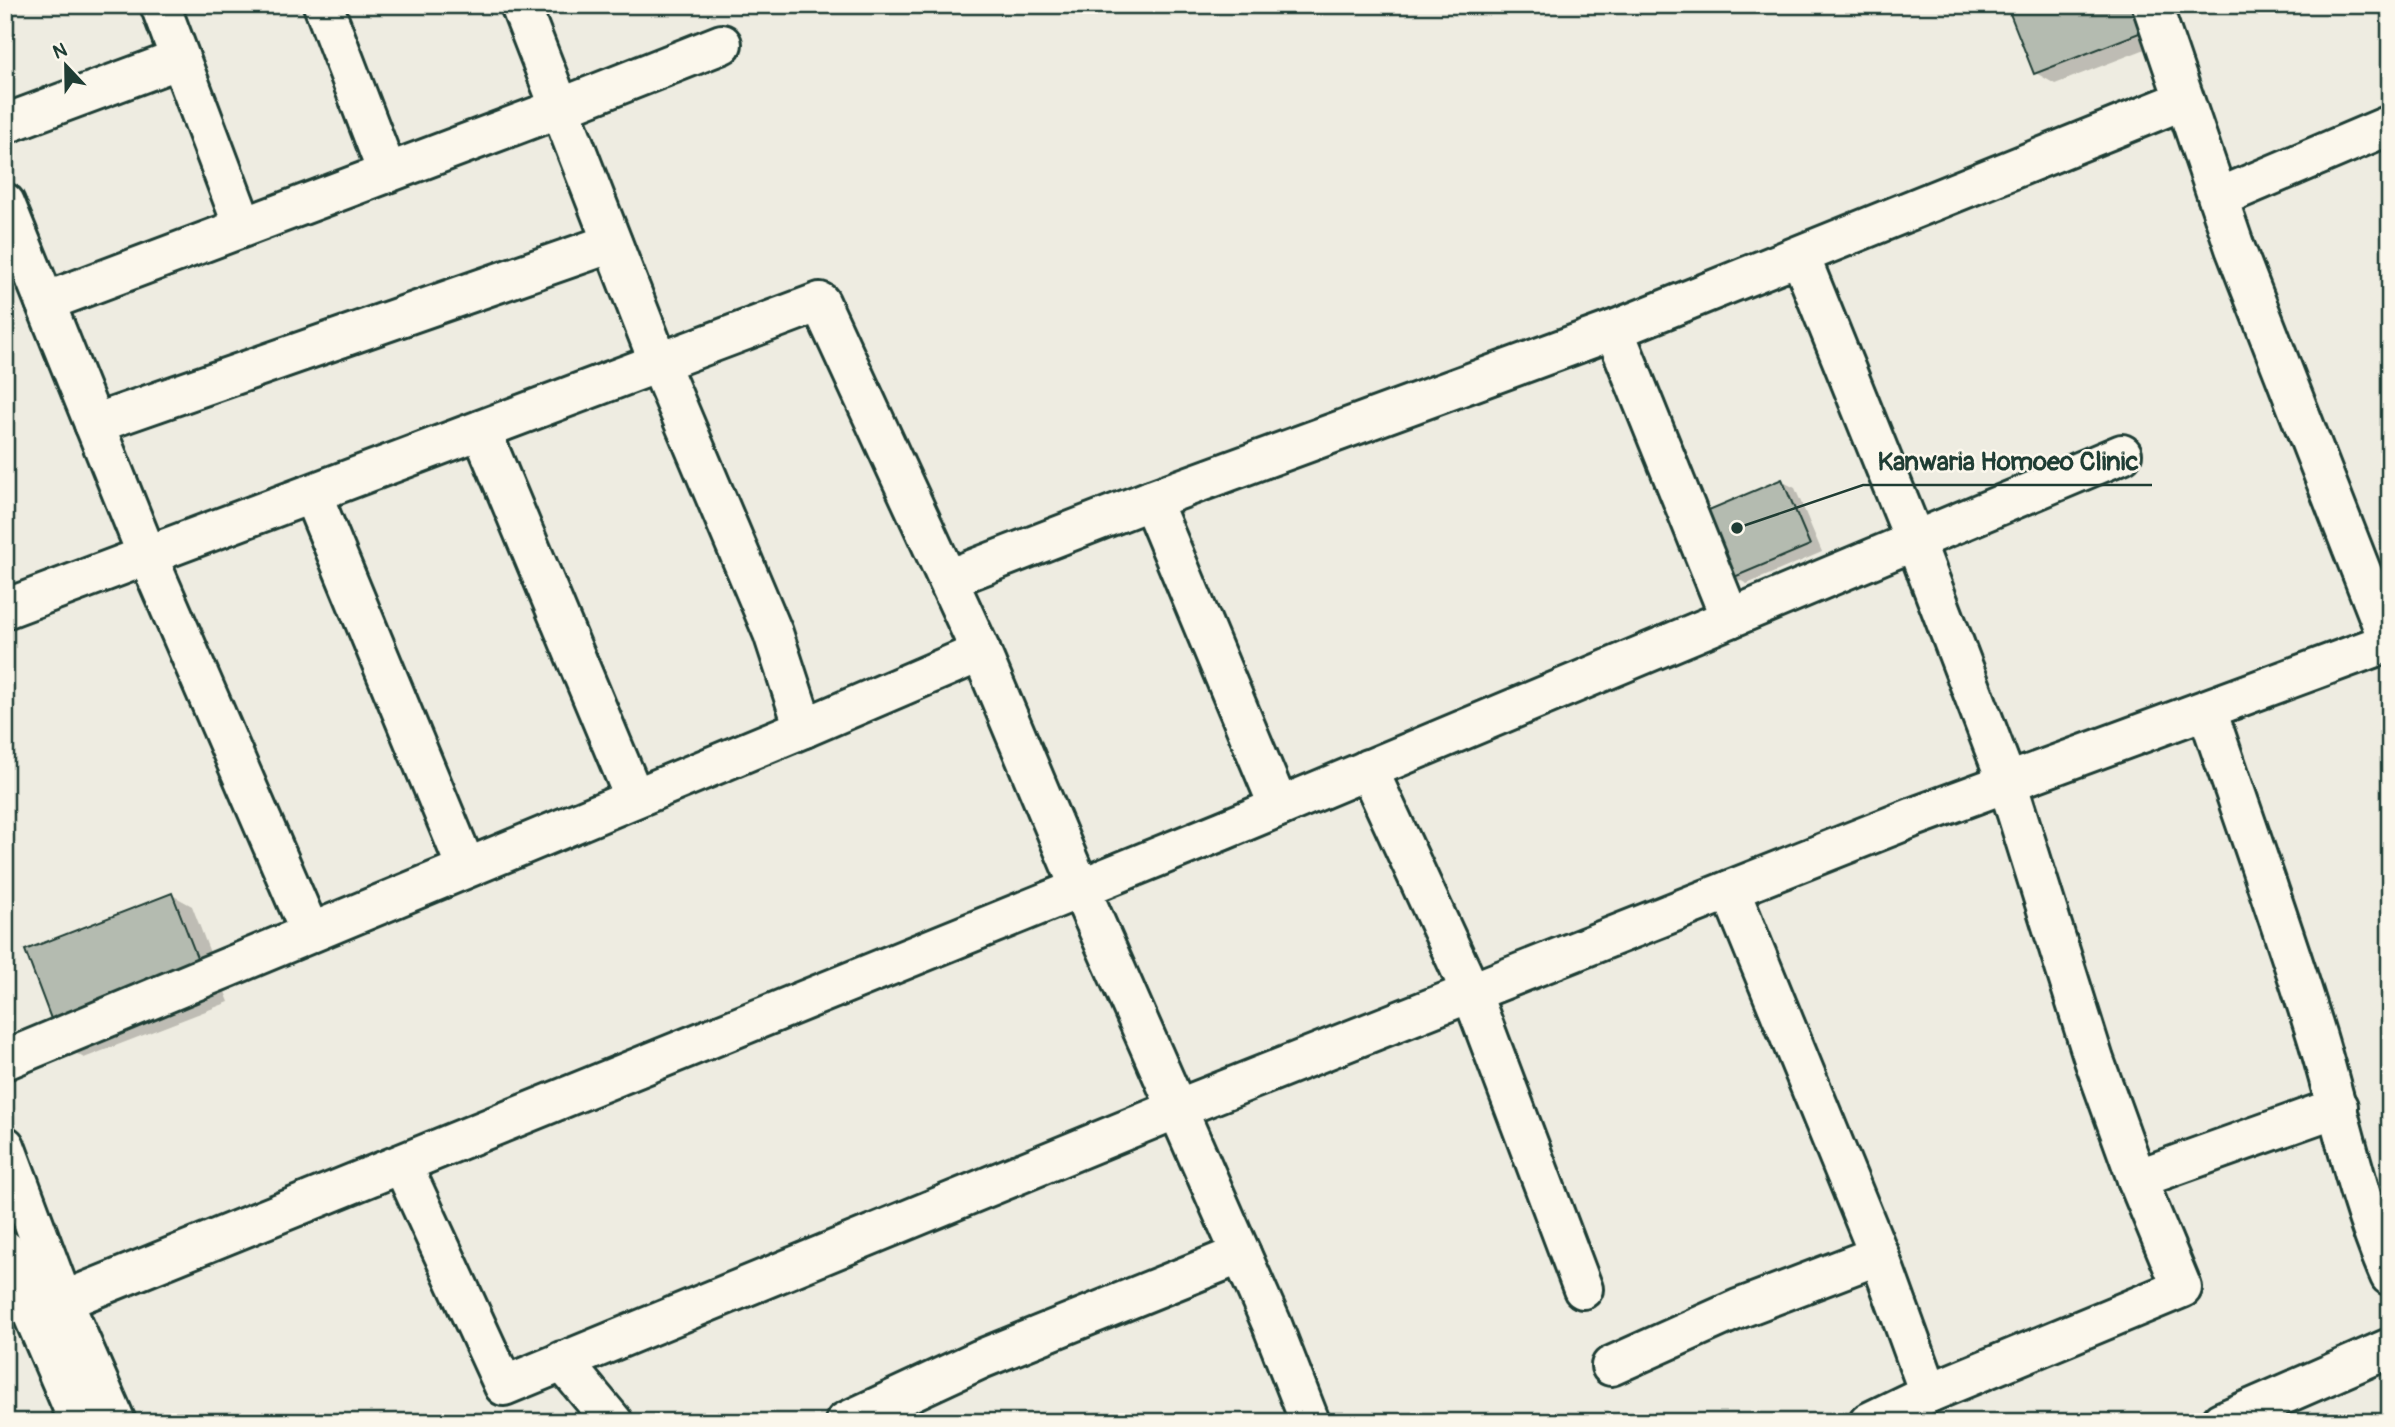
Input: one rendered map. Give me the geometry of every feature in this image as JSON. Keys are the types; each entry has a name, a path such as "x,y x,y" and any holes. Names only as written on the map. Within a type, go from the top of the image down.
{"street":[{"path":"160,5 243,226"},
{"path":"323,5 387,172"},
{"path":"520,5 659,363 773,633 804,728"},
{"path":"402,1164 504,1386 1177,1110 1730,890 2007,782 2389,644 2235,248 2151,5"},
{"path":"45,302 722,44"},
{"path":"5,124 180,59"},
{"path":"948,579 1151,500 1614,330 2184,100"},
{"path":"2218,198 2390,125"},
{"path":"5,202 147,555 310,932"},
{"path":"94,424 612,243"},
{"path":"1800,256 1915,541 2007,782 2094,1060 2137,1179 2182,1288 1929,1394 1869,1422"},
{"path":"5,609 820,302 981,652 1080,888 1271,1321 1310,1422"},
{"path":"1614,330 1730,618"},
{"path":"481,430 634,797"},
{"path":"63,1301 1279,807 2122,454"},
{"path":"312,494 466,867"},
{"path":"1151,500 1279,807"},
{"path":"5,1060 981,652"},
{"path":"2207,710 2292,957 2338,1107 2374,1239 2390,1276"},
{"path":"1368,769 1471,992 1583,1289"},
{"path":"1730,890 1879,1255 1929,1394"},
{"path":"2137,1179 2338,1107"},
{"path":"5,1146 63,1301 116,1422"},
{"path":"5,1250 79,1422"},
{"path":"845,1422 981,1359 1241,1254"},
{"path":"1611,1366 1738,1309 1879,1255"},
{"path":"2221,1422 2390,1348"},
{"path":"562,1361 613,1422"}],"building":[{"path":"2132,5 2142,32 2034,74 2007,6"},
{"path":"1782,479 1810,545 1732,578 1704,512"},
{"path":"172,893 210,991 62,1048 25,950"}],"place":[{"name":"Kanwaria Homoeo Clinic","path":"1737,528"}]}
